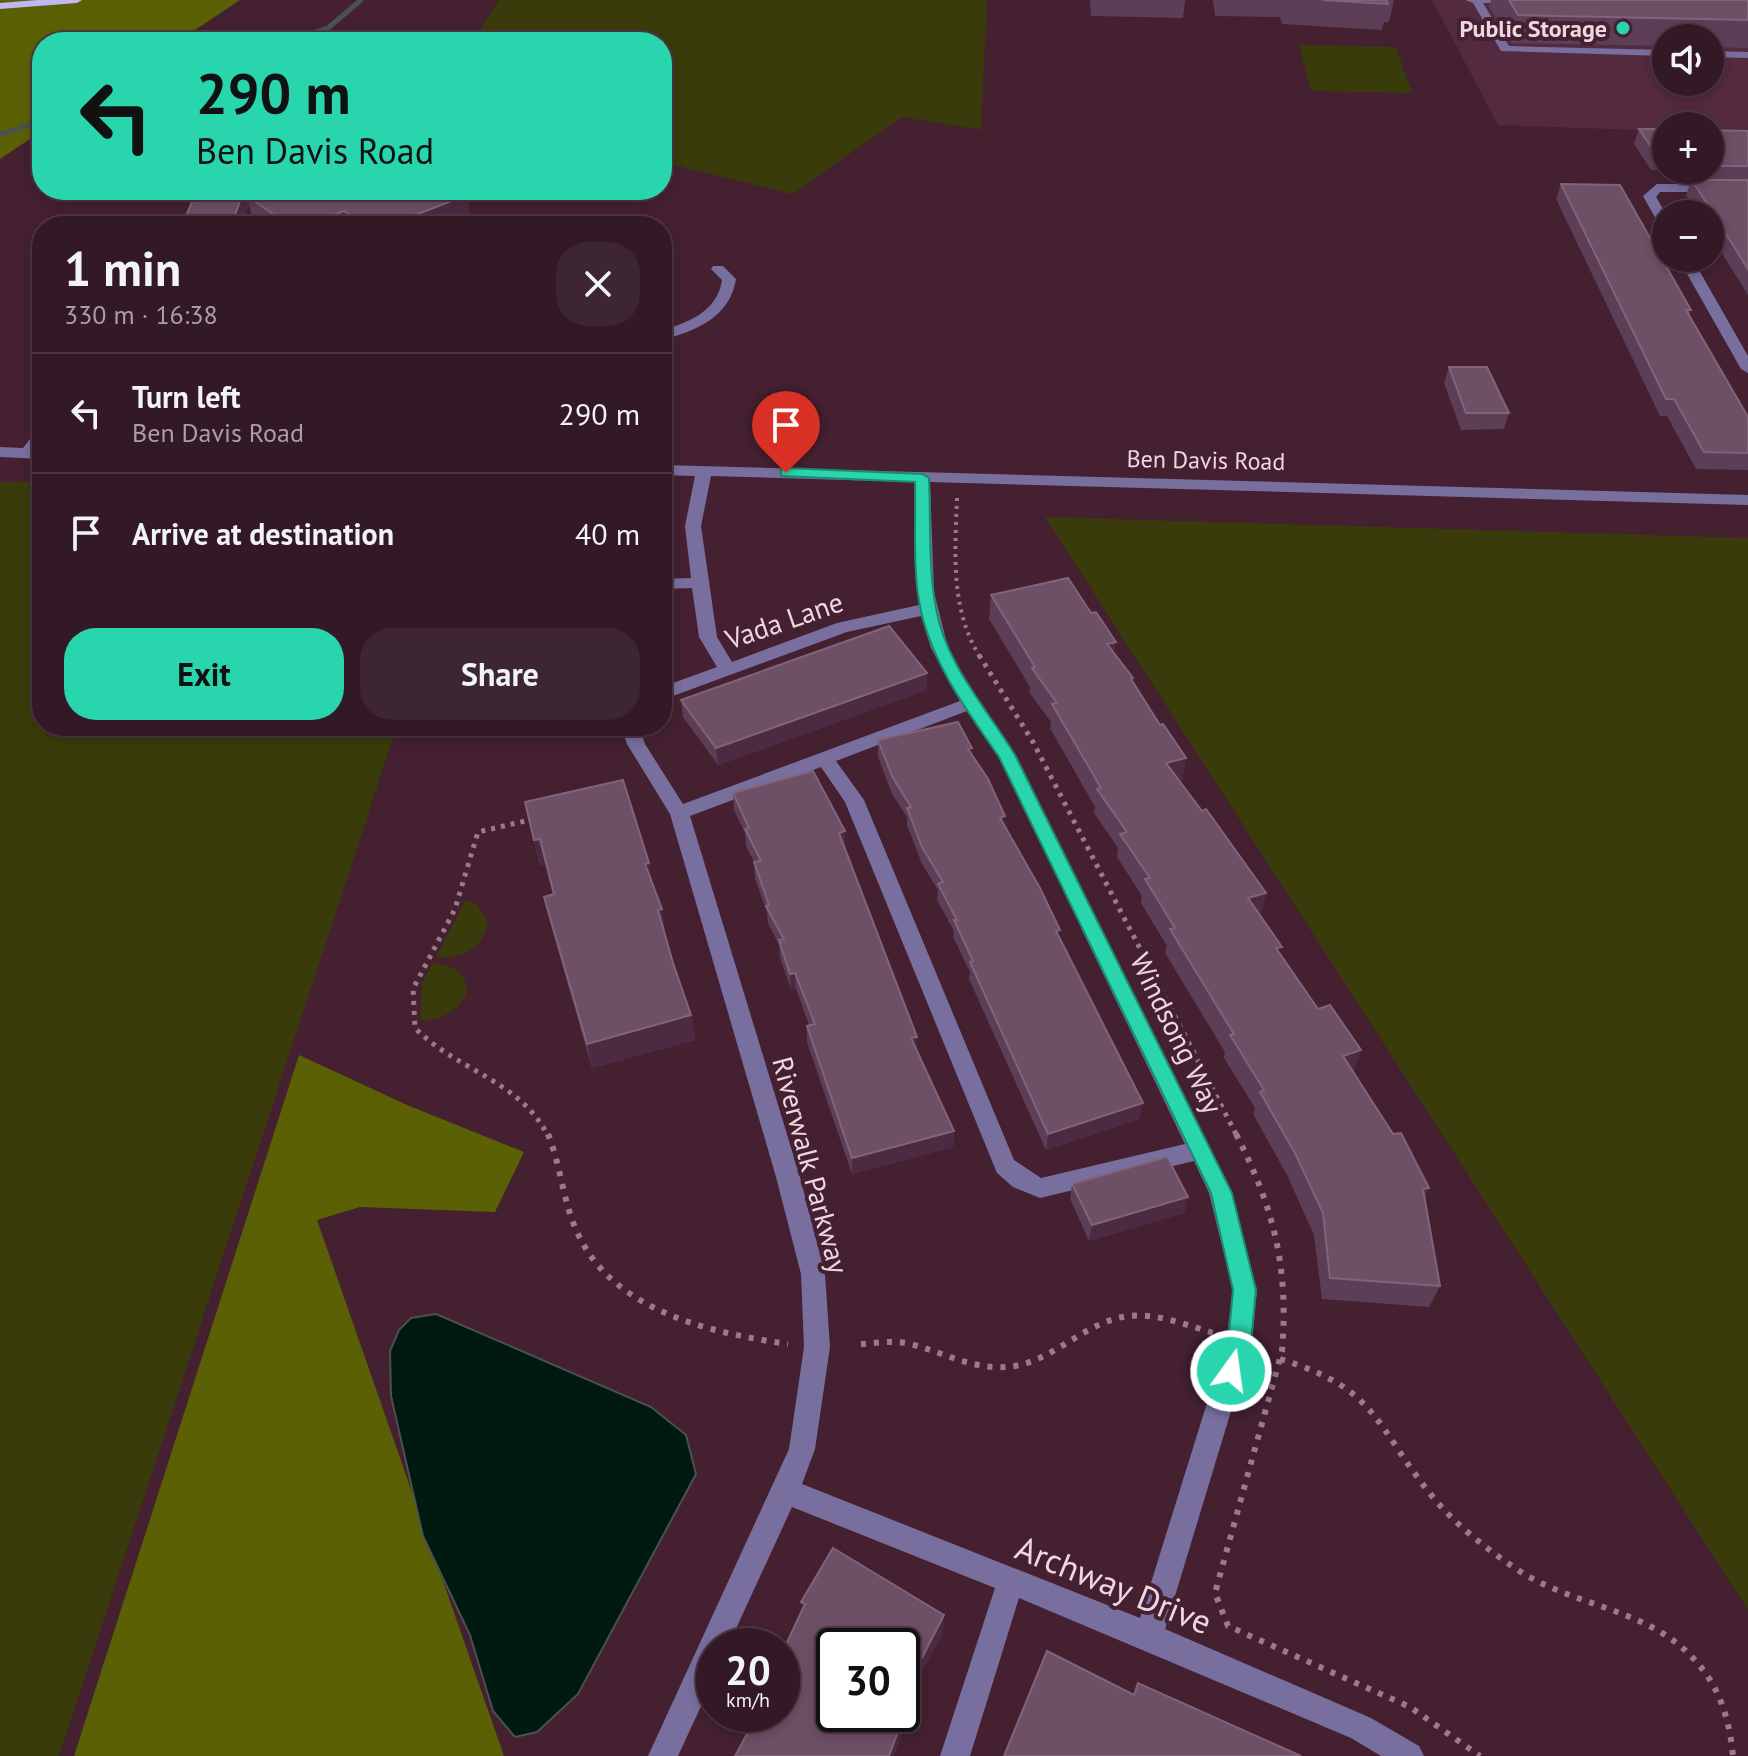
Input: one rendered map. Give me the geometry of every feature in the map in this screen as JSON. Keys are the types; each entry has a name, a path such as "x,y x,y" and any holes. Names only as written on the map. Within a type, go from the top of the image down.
{"main road":[{"path":"0,6 77,0"}],"street":[{"path":"1470,0 1536,1"},
{"path":"1476,0 1505,49 1652,53"},
{"path":"1724,54 1748,55"},
{"path":"1652,201 1649,196 1657,188 1748,188"},
{"path":"672,332 700,322 717,310 729,293 729,279 718,269"},
{"path":"1693,272 1748,369"},
{"path":"0,452 32,453"},
{"name":"Ben Davis Road","path":"672,470 1748,500"},
{"path":"704,471 693,526 708,637 728,670"},
{"name":"Windsong Way","path":"922,478 928,609 937,637 971,703 1007,755 1221,1193 1235,1238 1245,1290 1239,1342 1149,1636"},
{"path":"672,584 700,583"},
{"name":"Vada Lane","path":"672,690 843,627 928,609"},
{"path":"679,813 971,703"},
{"name":"Riverwalk Parkway","path":"633,736 679,813 788,1177 813,1274 817,1347 802,1449 786,1491 663,1756"},
{"path":"824,757 854,800 1005,1166 1021,1180 1040,1188 1200,1150"},
{"name":"Archway Drive","path":"786,1491 1149,1636 1361,1728 1409,1756"},
{"path":"955,1756 1011,1581"}],"path":[{"path":"538,818 478,832 471,846 455,909 413,989 415,1028 449,1059 481,1073 530,1109 548,1136 575,1228 591,1253 624,1289 654,1310 703,1329 788,1344"},
{"path":"861,1344 909,1343 969,1367 1009,1367 1040,1362 1099,1327 1128,1316 1177,1321 1219,1335"},
{"path":"1280,1359 1304,1365 1351,1385 1378,1415 1433,1499 1517,1570 1576,1601 1655,1628 1684,1649 1713,1680 1730,1719 1733,1756"}],"shaded area":[{"path":"0,0 240,0 192,32 32,32 32,138 0,159"},
{"path":"499,0 987,0 981,130 902,117 792,194 672,164 672,32 479,32"},
{"path":"1432,0 1748,0 1748,134 1724,133 1724,112 1652,112 1652,130 1498,125"},
{"path":"1299,45 1396,47 1412,93 1311,91"},
{"path":"0,482 32,482 32,736 394,736 59,1756 0,1756"},
{"path":"1045,517 1748,538 1748,1610"},
{"path":"466,900 476,904 488,921 482,938 463,954 436,957"},
{"path":"433,963 447,966 462,976 466,996 446,1015 420,1020 422,983"},
{"path":"299,1055 407,1105 524,1152 495,1212 360,1207 317,1220 504,1756 74,1756"},
{"path":"436,1314 651,1407 686,1435 696,1474 578,1694 537,1732 515,1737 493,1711 470,1635 423,1536 391,1396 390,1351 399,1330 411,1318"}],"building":[{"path":"1323,0 1386,0 1388,4"},
{"path":"1509,0 1748,0 1748,20 1518,15"},
{"path":"1639,129 1652,129 1652,148"},
{"path":"1724,130 1748,131 1748,166 1724,166"},
{"path":"1748,180 1748,269 1724,231 1724,200 1705,200 1695,184"},
{"path":"1561,184 1620,185 1652,241 1652,272 1669,272 1691,310 1686,310 1748,417 1748,453 1704,452 1674,399 1666,399"},
{"path":"193,200 240,200 235,215 186,216"},
{"path":"253,200 454,200 413,216 352,216 344,211 330,216 276,216"},
{"path":"1449,367 1487,367 1509,413 1466,413"},
{"path":"1068,578 1091,613 1096,612 1116,642 1107,644 1133,678 1160,725 1163,724 1186,758 1166,763 1202,811 1206,809 1266,893 1248,898 1282,947 1276,948 1318,1009 1330,1005 1361,1050 1343,1056 1393,1134 1401,1133 1429,1188 1423,1189 1440,1286 1330,1278 1323,1213 1295,1153 1260,1092 1264,1090 1170,929 1175,928 1145,879 1150,878 1120,834 1127,832 1097,789 1101,788 1052,704 1057,703 1032,668 1035,667 991,595"},
{"path":"889,626 927,673 716,748 681,700"},
{"path":"958,722 972,748 968,749 988,779 1005,816 1000,818 1040,888 1060,930 1056,931 1143,1103 1048,1134 970,962 973,961 954,920 957,920 938,884 943,882 922,847 907,808 911,807 892,776 878,740"},
{"path":"813,771 845,831 839,833 917,1037 911,1038 954,1131 852,1158 807,1026 815,1024 795,973 790,974 779,940 784,939 766,906 769,905 754,862 761,861 745,829 749,828 733,793"},
{"path":"623,780 649,863 645,864 662,909 658,910 673,963 691,1015 587,1044 544,897 554,894 540,839 534,840 525,802"},
{"path":"1167,1157 1188,1197 1092,1225 1072,1184"},
{"path":"833,1548 944,1615 920,1662 920,1628 816,1628 816,1732 898,1732 889,1756 735,1756 748,1732 800,1732 800,1628 794,1628 805,1604 801,1602"},
{"path":"1047,1651 1134,1695 1138,1683 1301,1756 1004,1756"}],"waterway":[{"path":"316,32 328,28 361,0"},
{"path":"0,134 32,124"}],"place":[{"name":"Public Storage","path":"1623,28"}],"route":[{"path":"786,473 922,478 928,609 937,637 966,696 1007,755 1221,1193 1235,1238 1245,1290 1239,1342 1231,1371"}]}
